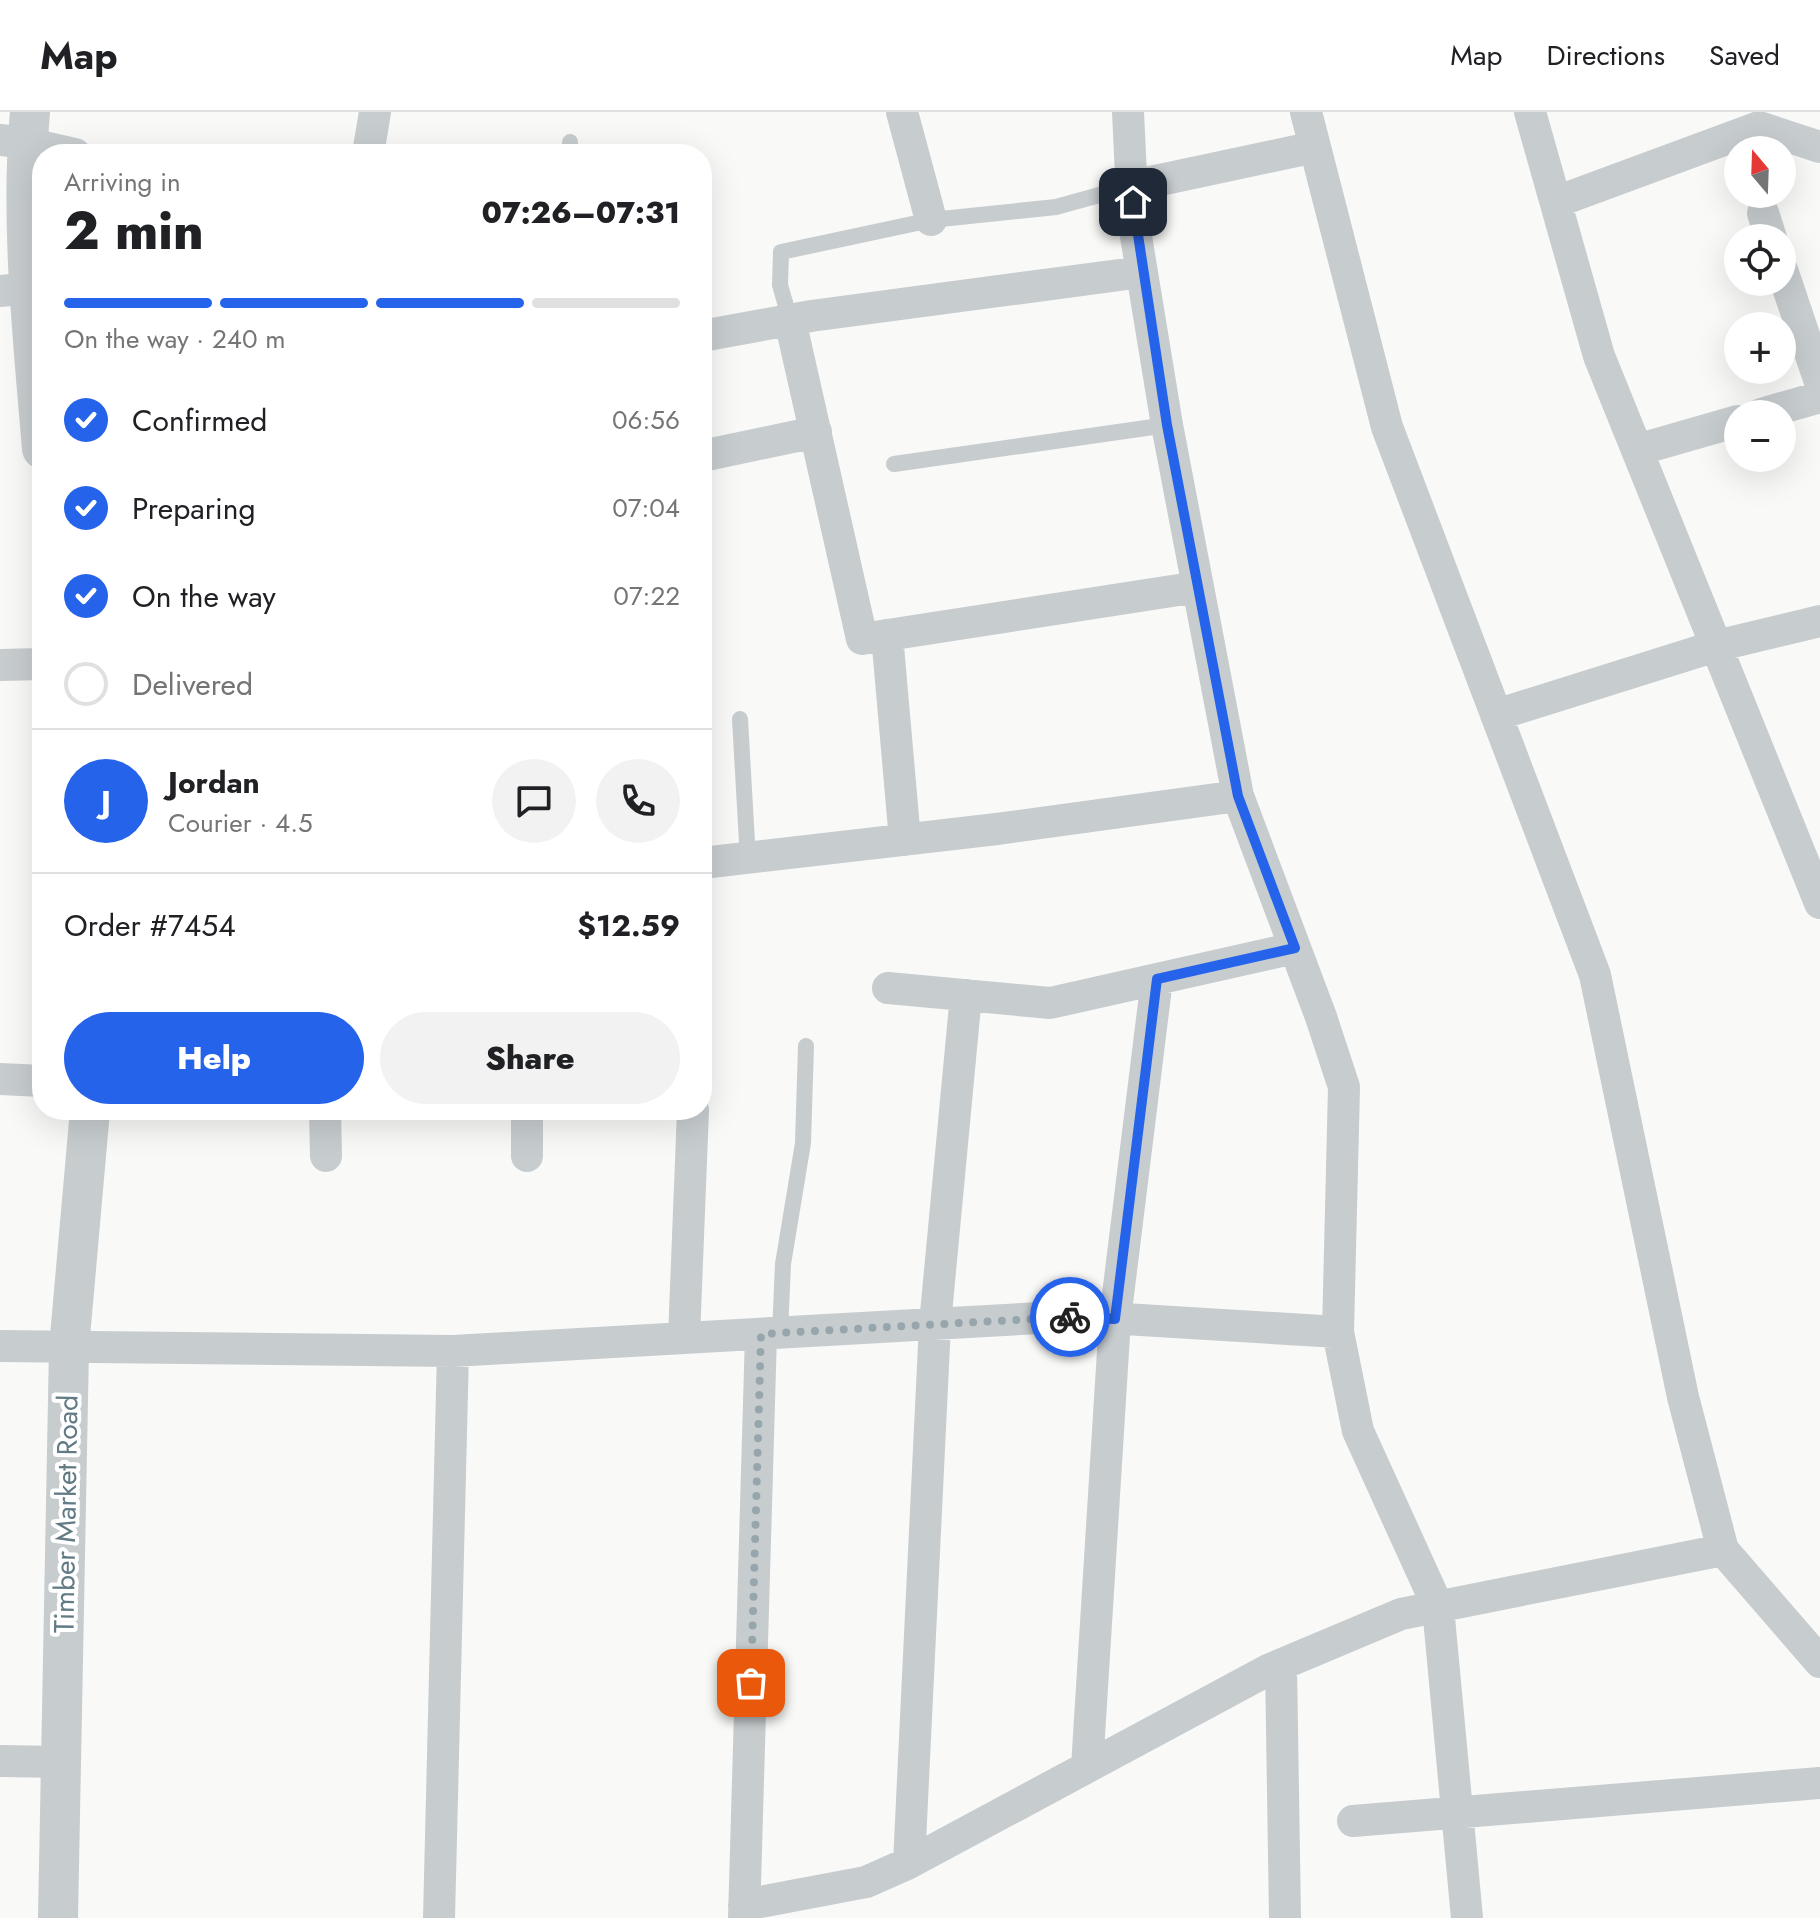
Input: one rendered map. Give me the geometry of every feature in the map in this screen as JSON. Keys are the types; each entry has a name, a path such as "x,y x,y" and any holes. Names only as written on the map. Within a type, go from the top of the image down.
{"street":[{"path":"370,144 375,112"},
{"path":"902,112 931,220"},
{"path":"1128,112 1133,218 1167,425 1238,796 1344,1087 1338,1332 1358,1431 1438,1607 1467,1918"},
{"path":"1306,112 1387,427 1595,975 1683,1397 1723,1550 1820,1662"},
{"path":"1530,112 1599,356 1716,646 1811,857 1820,903"},
{"path":"1556,202 1759,127 1820,147"},
{"path":"32,390 15,289 19,132 50,144"},
{"path":"1132,186 1315,147"},
{"path":"712,334 790,320 1142,272"},
{"path":"1791,296 1820,382"},
{"path":"790,320 862,639 1198,587"},
{"path":"1796,404 1820,397"},
{"path":"1637,450 1724,425"},
{"path":"712,454 816,432"},
{"path":"1496,715 1716,646 1820,621"},
{"path":"887,635 905,840"},
{"path":"0,665 32,664"},
{"path":"712,863 1238,796"},
{"path":"888,988 1050,1003 1295,948"},
{"path":"1087,1767 1115,1319 1157,979"},
{"path":"909,1863 935,1324 966,995"},
{"path":"0,1079 32,1081"},
{"name":"Timber Market Road","path":"58,1918 69,1348 89,1120"},
{"path":"325,1120 326,1156"},
{"path":"527,1120 527,1156"},
{"path":"684,1338 693,1120"},
{"path":"0,1346 453,1351 1075,1316 1338,1332"},
{"path":"771,1333 744,1911 866,1882 909,1863 1281,1665 1401,1614 1723,1550"},
{"path":"439,1918 453,1351"},
{"path":"1281,1665 1285,1918"},
{"path":"0,1761 62,1762"},
{"path":"1353,1821 1820,1783"}],"lane":[{"path":"790,320 780,285 781,252 931,220 1056,207 1132,186"},
{"path":"894,464 1167,425"},
{"path":"740,719 748,860"},
{"path":"771,1333 803,1143 806,1046"}],"way so far":[{"path":"751,1683 761,1334 1070,1317"}],"route":[{"path":"1070,1317 1115,1319 1157,979 1295,948 1238,796 1167,425 1133,218 1133,202"}]}
